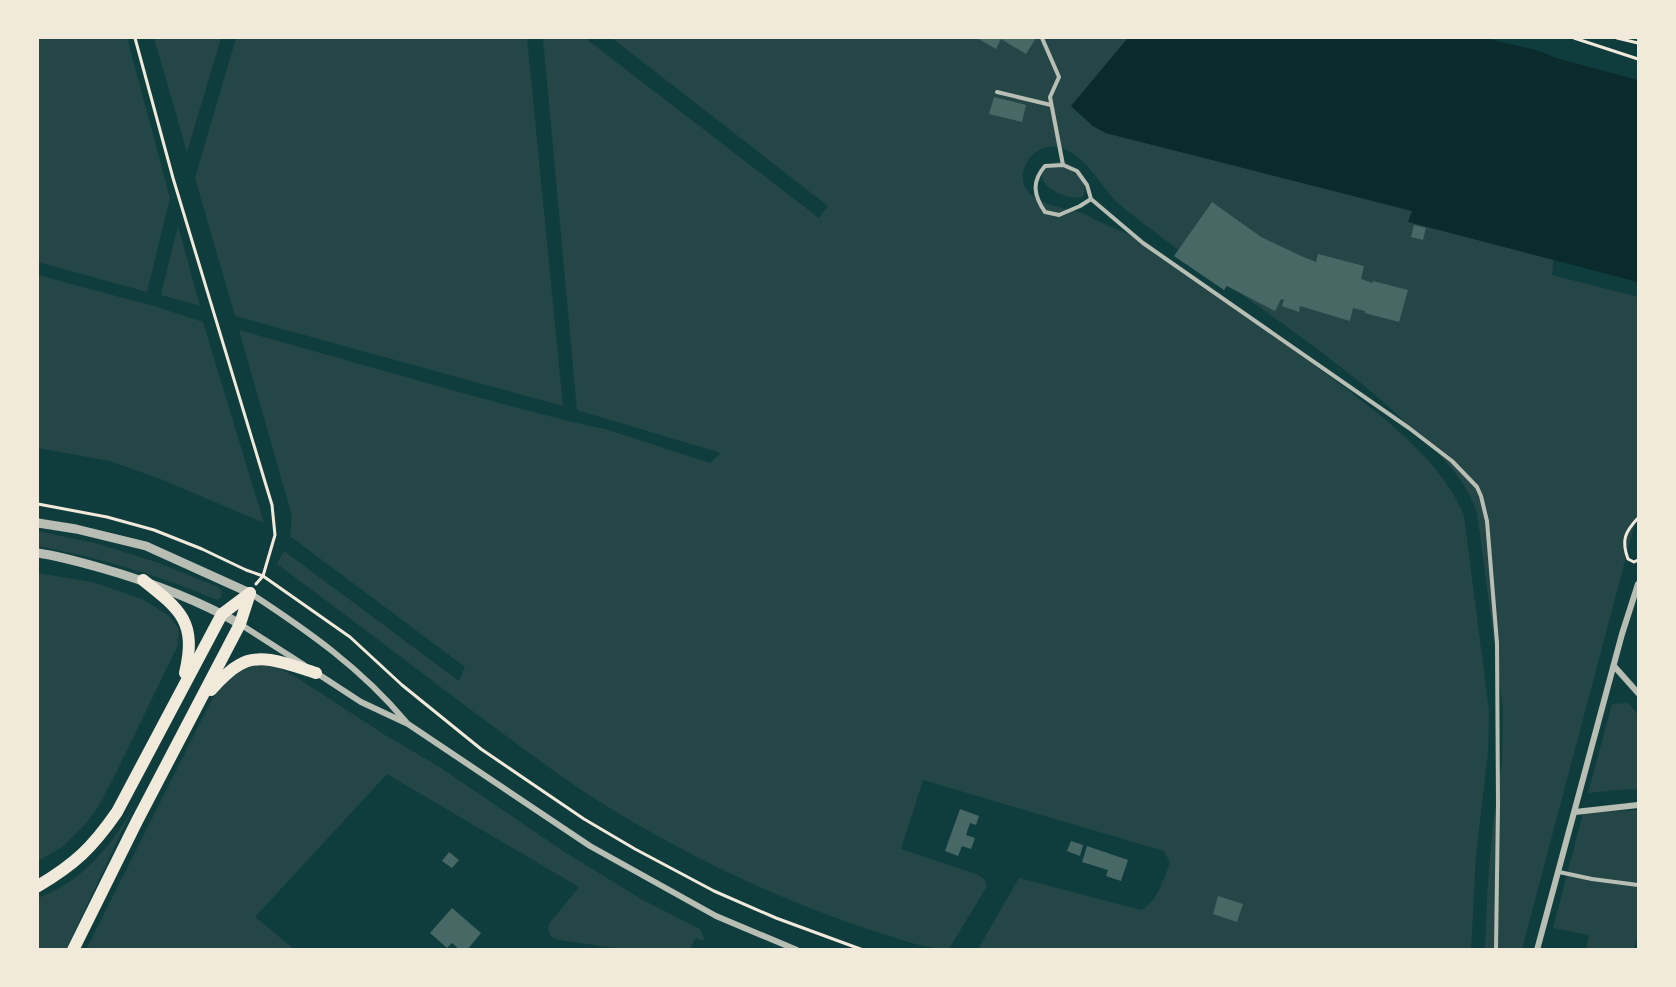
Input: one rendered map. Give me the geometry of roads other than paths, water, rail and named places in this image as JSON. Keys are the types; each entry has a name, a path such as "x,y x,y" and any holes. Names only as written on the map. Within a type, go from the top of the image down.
{"highway":[{"path":"143,580 177,609 184,619 189,637 189,655 181,692"},
{"path":"38,886 73,864 103,832 117,812 222,614 250,593"},
{"path":"73,950 137,821 240,624 250,593"},
{"path":"201,699 227,674 246,661 265,659 316,673"}],"street":[{"path":"38,523 76,529 146,546 250,593 291,619 335,652 375,686 408,724"},
{"path":"38,553 56,555 143,580 222,614 361,702 408,724 590,846 716,916 797,950"},
{"path":"1537,950 1638,584"},
{"path":"1614,666 1638,693"},
{"path":"1575,812 1638,805"}],"lane":[{"path":"1042,38 1059,76 1050,97 1063,165"},
{"path":"997,92 1051,105"},
{"path":"1091,199 1059,215 1045,212 1037,201 1035,187 1037,175 1045,166 1063,165 1077,171 1087,185 1091,199 1143,243 1409,428 1452,461 1477,487 1487,521 1497,643 1496,950"},
{"path":"1559,872 1638,885"}]}
